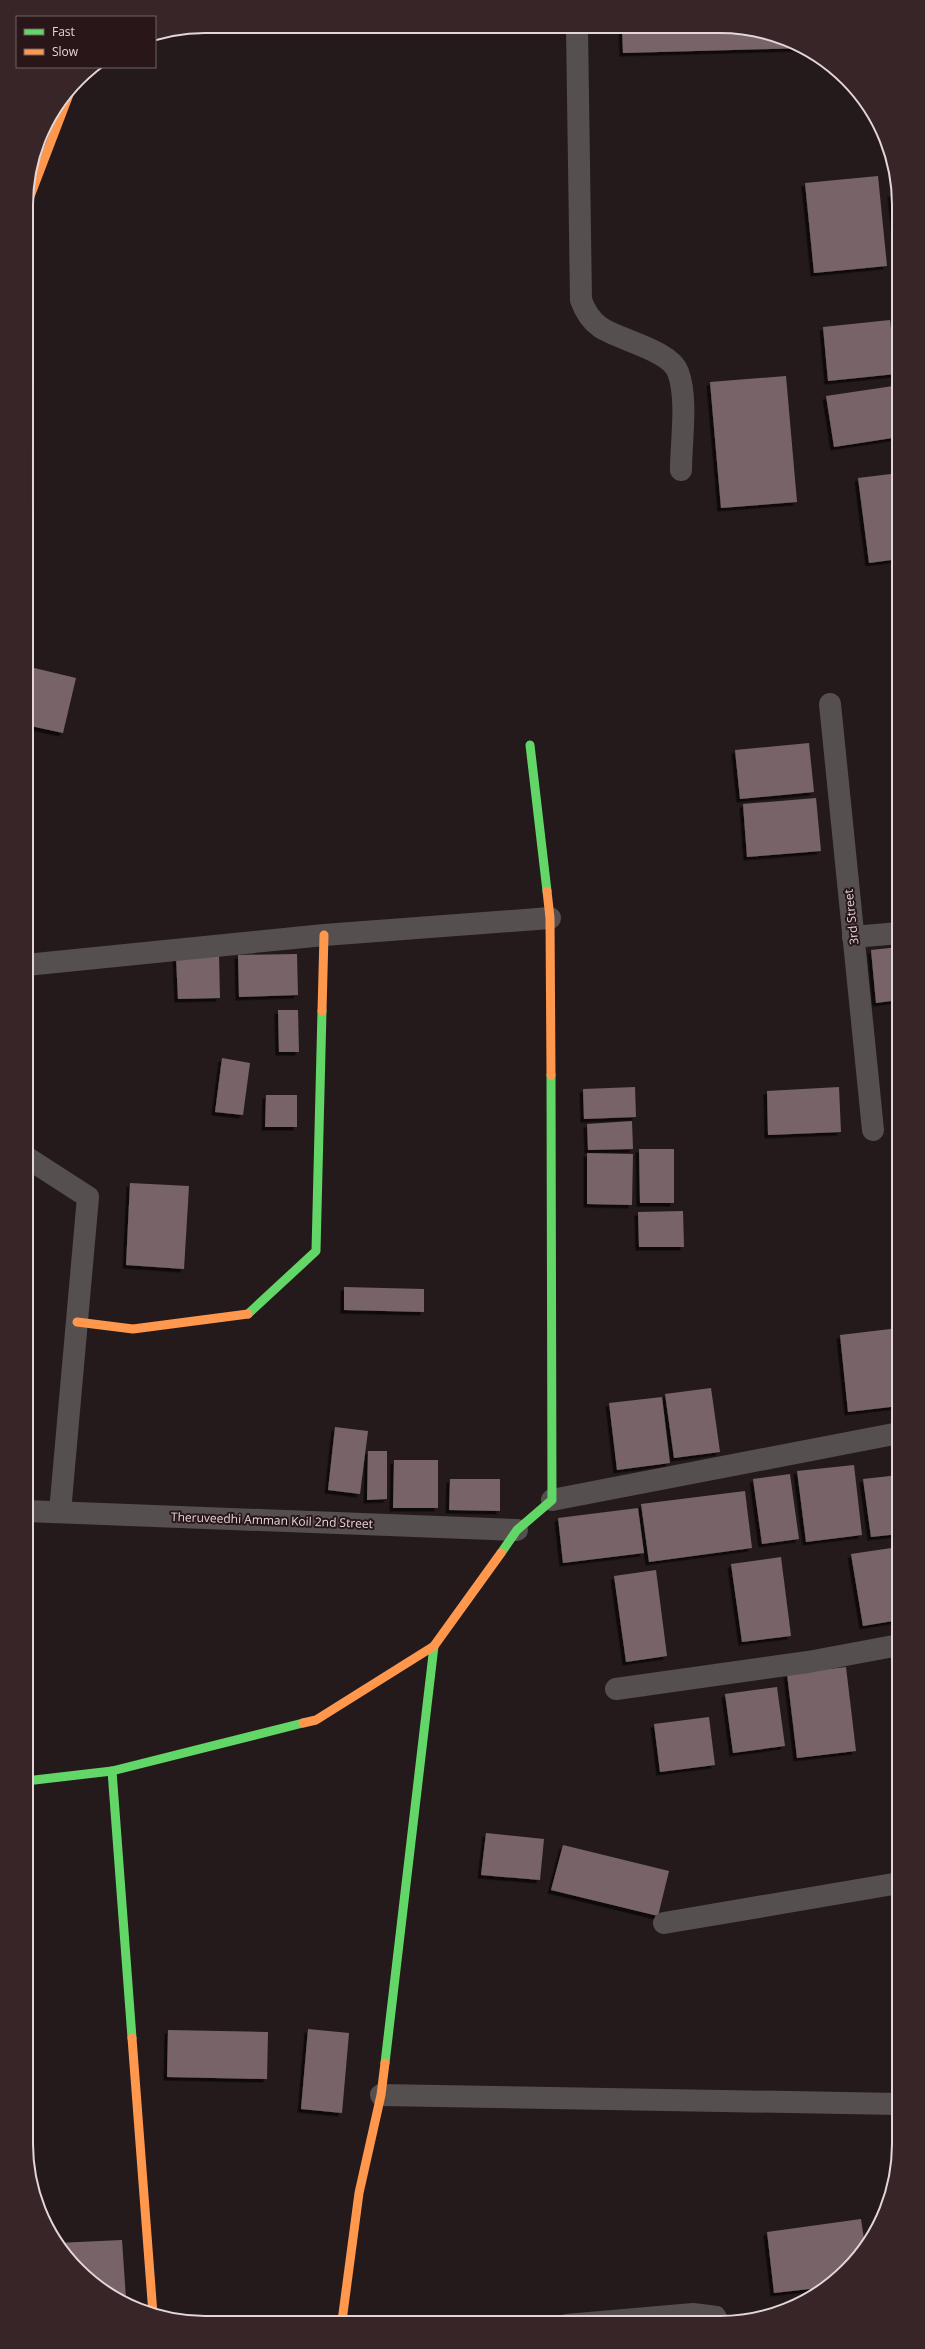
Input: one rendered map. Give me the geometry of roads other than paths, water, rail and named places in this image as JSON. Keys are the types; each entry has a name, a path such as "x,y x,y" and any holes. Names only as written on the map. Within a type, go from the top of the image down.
{"street":[{"path":"577,33 581,300 587,314 600,327 665,358 678,370 683,388 681,470"},
{"path":"34,187 65,105"},
{"name":"3rd Street","path":"830,704 873,1130"},
{"path":"530,745 550,918 552,1500"},
{"path":"33,964 324,935 550,918"},
{"path":"853,937 892,934"},
{"path":"77,1322 133,1329 247,1314 316,1251 324,935"},
{"path":"33,1162 88,1197 60,1512"},
{"path":"33,1780 112,1771 316,1720 434,1646 517,1530 552,1500 892,1433"},
{"name":"Theruveedhi Amman Koil 2nd Street","path":"33,1512 517,1530"},
{"path":"343,2316 359,2193 381,2095 434,1646"},
{"path":"616,1689 808,1662 892,1646"},
{"path":"112,1771 153,2308"},
{"path":"664,1923 892,1884"},
{"path":"381,2095 892,2104"}],"lane":[{"path":"635,2316 693,2311 717,2314 718,2316"}]}
